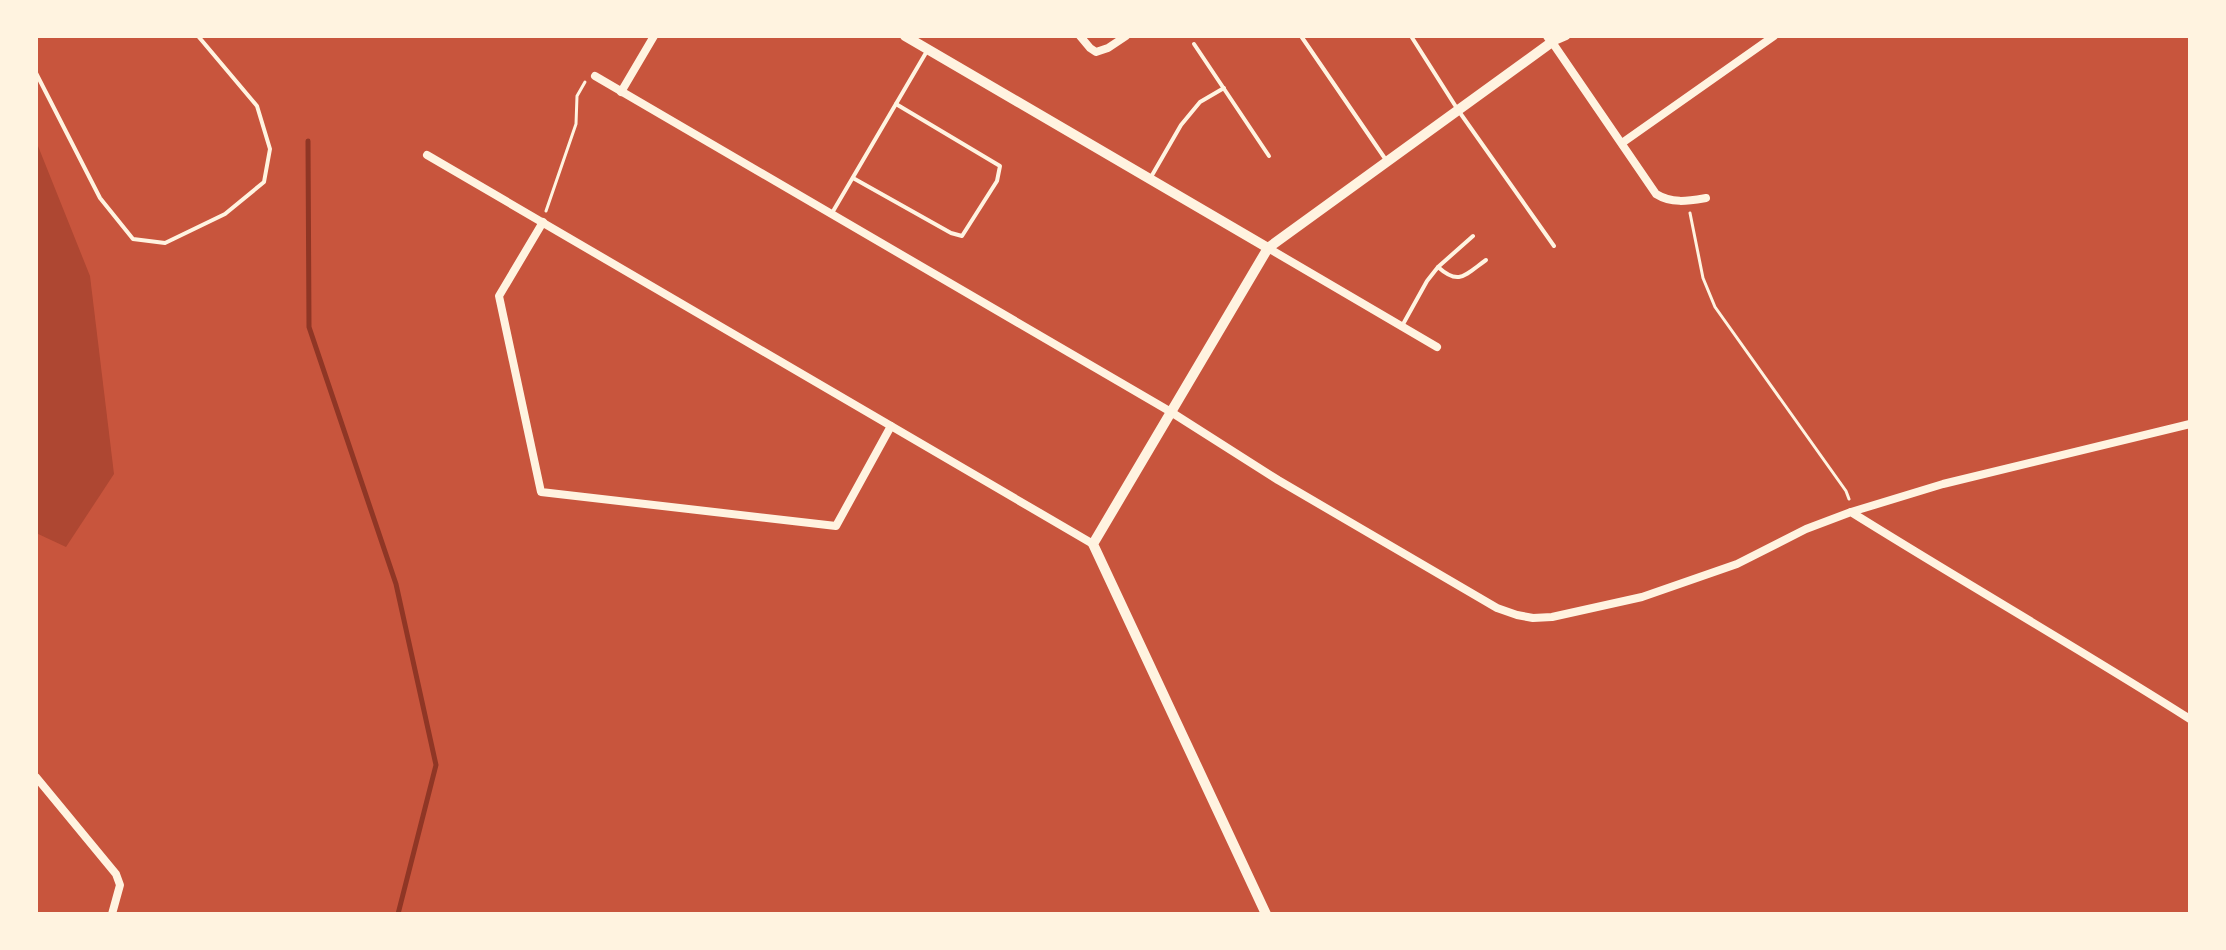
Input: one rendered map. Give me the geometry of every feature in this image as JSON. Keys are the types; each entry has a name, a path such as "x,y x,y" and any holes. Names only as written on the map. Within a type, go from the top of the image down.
{"street":[{"path":"621,92 654,36"},
{"path":"905,36 1437,347"},
{"path":"1080,36 1096,52 1126,36"},
{"path":"1093,544 1268,248 1550,39 1566,36"},
{"path":"1622,143 1774,36"},
{"path":"1550,39 1656,194 1669,200 1706,198"},
{"path":"595,76 1171,412 1291,488 1484,601 1517,615 1533,618 1580,612 1642,597 1737,564 1806,529 1851,512 1943,484 2190,424"},
{"path":"427,155 1093,544 1266,914"},
{"path":"543,222 499,296 541,492 836,526 891,426"},
{"path":"1851,512 2190,719"},
{"path":"36,777 116,874 120,885 112,914"}],"lane":[{"path":"36,73 100,198 133,239 165,243 225,214 264,182 270,149 257,106 198,36"},
{"path":"1301,36 1387,162"},
{"path":"1411,36 1458,110 1554,246"},
{"path":"1194,44 1269,156"},
{"path":"832,214 928,49"},
{"path":"1150,179 1181,125 1200,102 1224,88"},
{"path":"853,178 951,233 962,236 997,181 1000,166 896,104"},
{"path":"1402,326 1438,267 1473,236"},
{"path":"1438,267 1452,278 1460,278 1486,260"}],"path":[{"path":"543,222 576,124 577,96 586,80 595,76"},
{"path":"1688,201 1703,278 1715,307 1846,491 1851,512"}],"shaded area":[{"path":"36,141 90,276 114,474 66,547 36,533"}],"waterway":[{"path":"308,141 309,327 396,584 436,765 398,914"}]}
